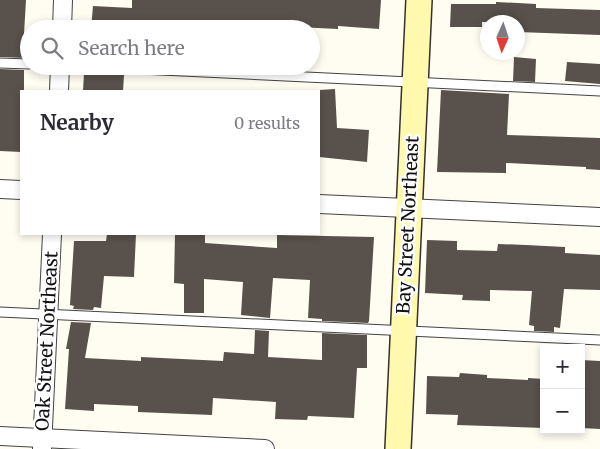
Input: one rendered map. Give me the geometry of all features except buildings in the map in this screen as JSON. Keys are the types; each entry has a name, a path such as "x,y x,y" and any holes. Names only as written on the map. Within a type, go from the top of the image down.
{"street":[{"path":"63,20 64,0"},
{"name":"Bay Street Northeast","path":"398,449 419,0"},
{"path":"59,90 60,75"},
{"path":"0,189 20,190"},
{"path":"320,204 600,218"},
{"name":"Oak Street Northeast","path":"43,444 52,235"},
{"path":"0,436 43,444 265,449"}],"lane":[{"path":"0,63 20,64"},
{"path":"267,75 600,91"},
{"path":"0,312 600,340"}]}
